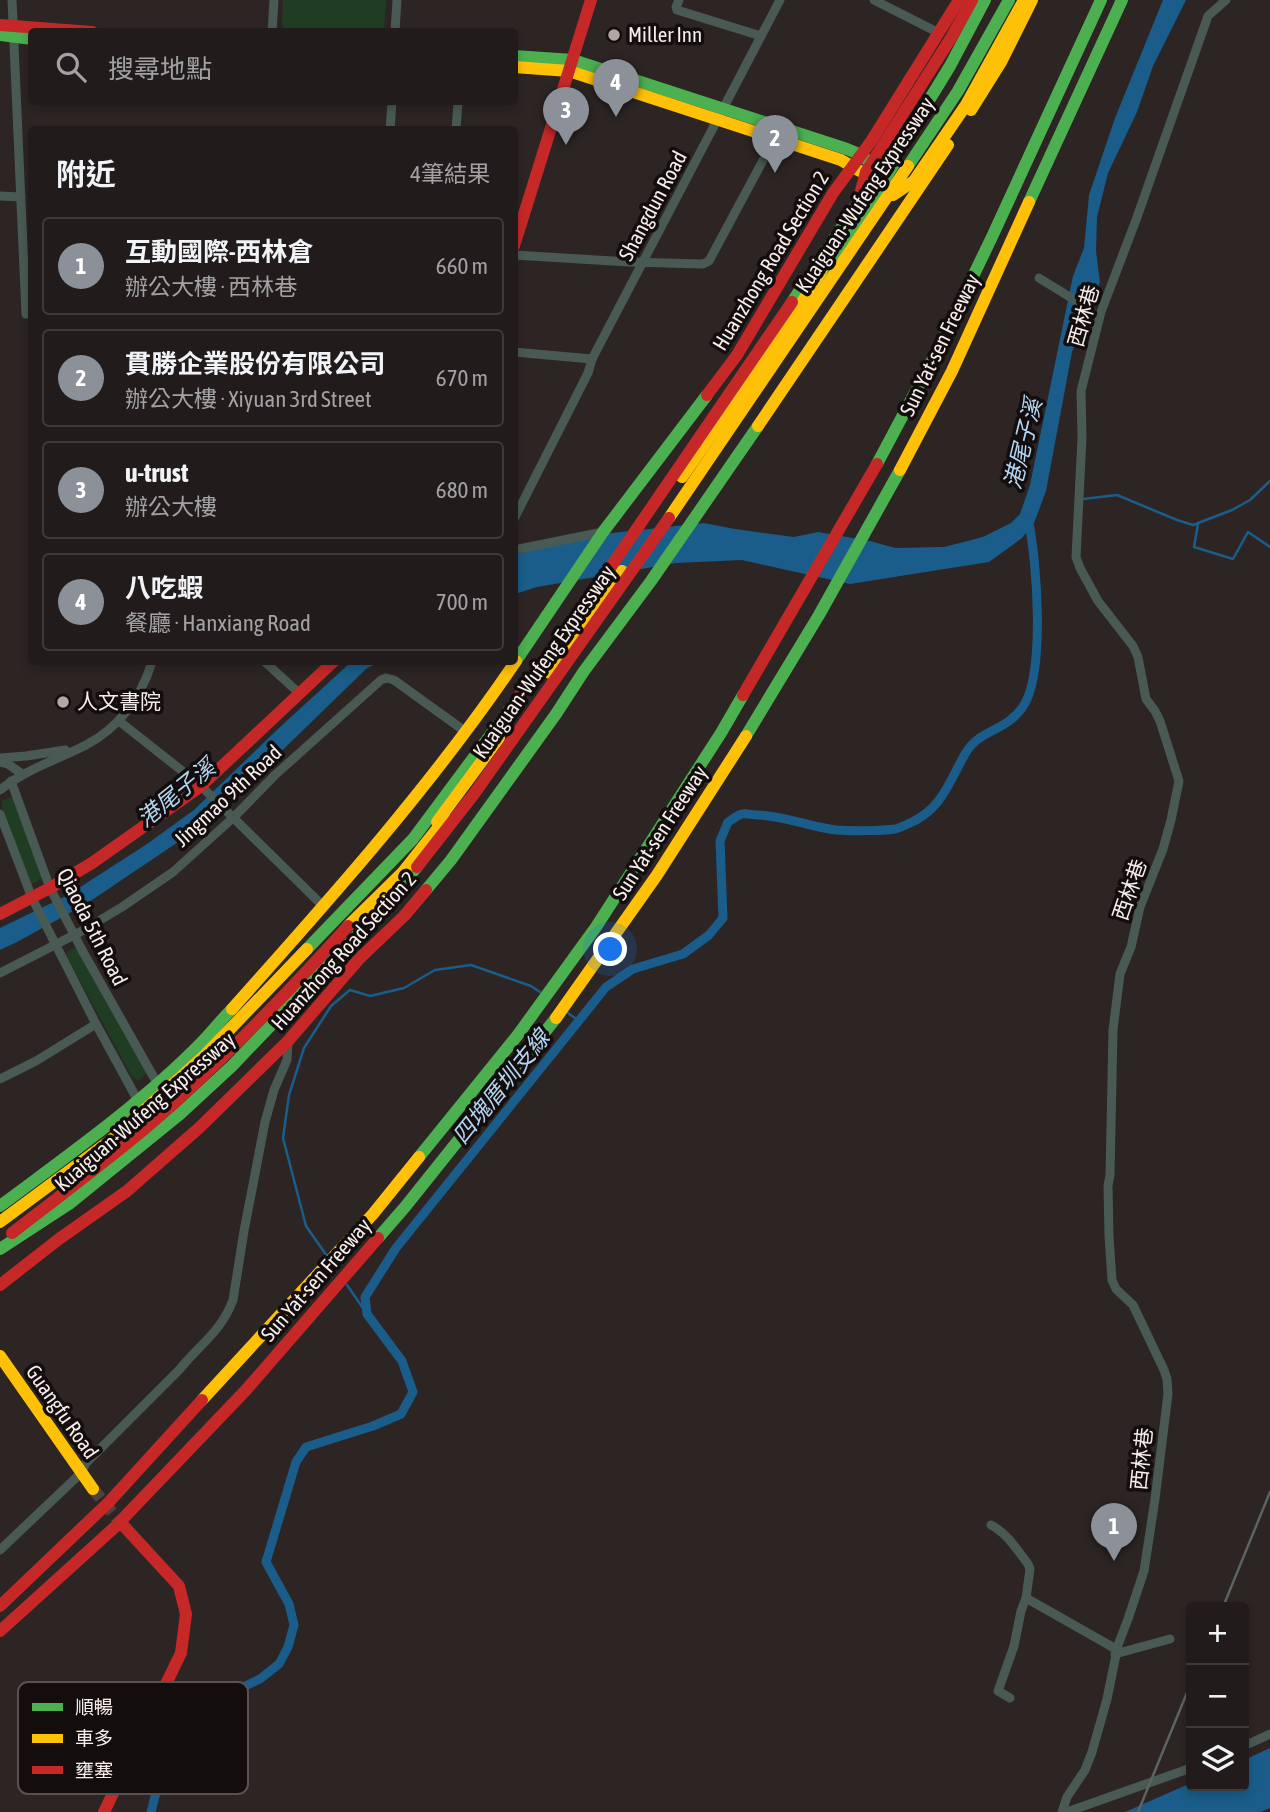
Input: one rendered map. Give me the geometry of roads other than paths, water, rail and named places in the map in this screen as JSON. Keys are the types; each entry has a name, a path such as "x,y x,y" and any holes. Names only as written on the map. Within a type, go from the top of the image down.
{"main road":[{"path":"518,233 591,0"},
{"name":"Huanzhong Road Section 2","path":"518,657 603,533 720,378 762,315 833,193 904,89 959,0"},
{"path":"859,201 866,172 972,0"},
{"path":"650,529 744,394 964,53 988,0"},
{"name":"Kuaiguan-Wufeng Expressway","path":"0,1222 116,1136 205,1055 413,839 493,733 599,584 859,201 906,138 988,0"},
{"name":"Kuaiguan-Wufeng Expressway","path":"0,1249 69,1204 170,1122 232,1066 360,932 420,864 474,794 701,472 958,91 1009,0"},
{"path":"885,200 914,181 966,105 1024,0"},
{"path":"720,378 770,410 965,119 1001,62 1032,0"},
{"name":"Sun Yat-sen Freeway","path":"0,1606 109,1502 373,1214 517,1036 596,927 721,733 871,475 935,355 1014,192 1101,0"},
{"name":"Sun Yat-sen Freeway","path":"0,1631 115,1527 246,1390 405,1207 564,1007 657,875 831,595 884,500 952,370 1122,0"},
{"path":"7,31 28,31"},
{"path":"7,31 28,38"},
{"path":"518,57 571,66 860,155 882,179 911,200"},
{"path":"518,67 571,66"},
{"path":"721,114 775,138 842,160 882,179"},
{"name":"Huanzhong Road Section 2","path":"0,1285 127,1191 199,1128 288,1041 359,959 404,916 451,859 556,714 770,410"},
{"name":"Huanzhong Road Section 2","path":"0,1241 148,1126 224,1057 403,872 468,790 650,529"},
{"name":"Huanzhong Road Section 2","path":"0,1234 106,1153 173,1096 278,996 353,910 408,859 452,803 650,529"},
{"path":"0,914 50,888 132,836 201,786 330,665"},
{"name":"Huanzhong Road Section 2","path":"466,732 513,665"},
{"path":"0,1206 93,1137 199,1045 410,805 466,732"},
{"path":"0,1216 40,1192"},
{"path":"0,1262 36,1236 69,1204"},
{"name":"Guangfu Road","path":"0,1356 93,1489"},
{"path":"120,1521 179,1586 186,1614 181,1653 168,1682"},
{"path":"104,1812 113,1794"}],"street":[{"path":"12,0 7,31 28,314"},
{"path":"272,28 274,0"},
{"path":"395,28 397,0"},
{"path":"679,0 677,10 761,36"},
{"name":"Shangdun Road","path":"518,511 593,359 780,0"},
{"path":"874,0 939,33"},
{"name":"西林巷","path":"1064,1812 1067,1797 1085,1770 1092,1752 1107,1699 1116,1651 1146,1560 1168,1384 1133,1305 1116,1289 1112,1280 1108,1186 1113,1030 1122,965 1130,947 1140,907 1163,849 1179,781 1160,721 1146,699 1138,657 1133,646 1098,601 1076,557 1082,438 1080,400 1101,312 1208,16 1226,0"},
{"path":"390,126 391,105"},
{"path":"456,126 458,105"},
{"path":"518,255 704,264 709,261 775,138"},
{"path":"0,196 21,197"},
{"path":"1039,278 1091,310"},
{"path":"518,352 593,359"},
{"path":"518,549 603,533"},
{"path":"0,790 22,774 87,744 119,722 140,692 151,665"},
{"path":"268,665 300,694"},
{"name":"Jingmao 9th Road","path":"0,973 75,935 173,872 378,682 386,678 394,680 466,732"},
{"path":"119,722 201,786 323,906"},
{"path":"0,760 57,752 87,744"},
{"path":"0,760 22,774"},
{"path":"0,782 11,781"},
{"name":"Qiaoda 5th Road","path":"11,781 50,888 157,1083"},
{"name":"Qiaoda 5th Road","path":"0,814 32,898 137,1099"},
{"path":"0,1079 36,1061 96,1024"},
{"path":"0,1550 80,1473 86,1463 192,1354 210,1339 230,1310 265,1122 287,1059 288,1041"},
{"path":"991,1525 998,1528 1028,1564 1030,1575 1014,1646 998,1691 1010,1698"},
{"path":"1026,1598 1116,1651 1170,1639"},
{"path":"1249,1744 1270,1734"},
{"path":"1064,1812 1186,1770"}],"water":[{"path":"1163,0 1186,0 1153,66 1137,112 1108,173 1097,217 1096,251 1100,282 1072,352 1046,491 1034,523 1022,538 989,562 850,584 742,560 676,563 537,587 518,593 518,554 575,537 704,523 794,537 818,532 895,548 944,547 983,537 1011,523 1020,514 1030,485 1073,276 1084,248 1089,195 1115,118"},
{"path":"348,665 373,665 366,669 224,807 190,834 86,904 0,950 0,928 68,895 147,844 194,810"},
{"path":"1270,1748 1270,1808 1261,1812 1125,1812 1186,1785 1186,1791 1249,1791 1249,1758"}],"waterway":[{"path":"1083,499 1117,495 1193,525 1250,500 1270,481"},
{"name":"四塊厝圳支線","path":"248,1685 279,1664 288,1647 294,1625 289,1604 266,1562 296,1462 306,1447 373,1426 401,1414 413,1392 402,1361 367,1314 365,1297 396,1248 606,987 633,969 683,954 709,935 723,918 720,841 728,822 745,814 778,817 836,830 899,828 930,810 944,794 971,746 1008,722 1022,708 1030,692 1037,644 1034,560 1028,519"},
{"path":"1198,524 1194,547 1233,559 1248,532 1270,547"},
{"path":"327,1256 306,1226 283,1138 289,1095 304,1048 331,1006 350,990 370,996 404,988 435,970 471,965 531,986 540,992"},
{"path":"568,1013 579,1021"},
{"path":"347,1285 367,1314"},
{"name":"四塊厝圳支線","path":"151,1812 156,1794"}],"tunnel":[{"path":"93,1489 120,1522"}],"railway":[{"path":"1225,1602 1270,1492"},
{"path":"1138,1812 1186,1695"}],"place":[{"name":"Miller Inn","path":"614,35"},
{"name":"八吃蝦","path":"616,117"},
{"name":"u-trust","path":"566,145"},
{"name":"貫勝企業股份有限公司","path":"775,173"},
{"name":"人文書院","path":"63,702"},
{"name":"互動國際-西林倉","path":"1114,1561"}],"water label":[{"name":"港尾子溪","path":"1023,444"},
{"name":"港尾子溪","path":"176,793"}]}
